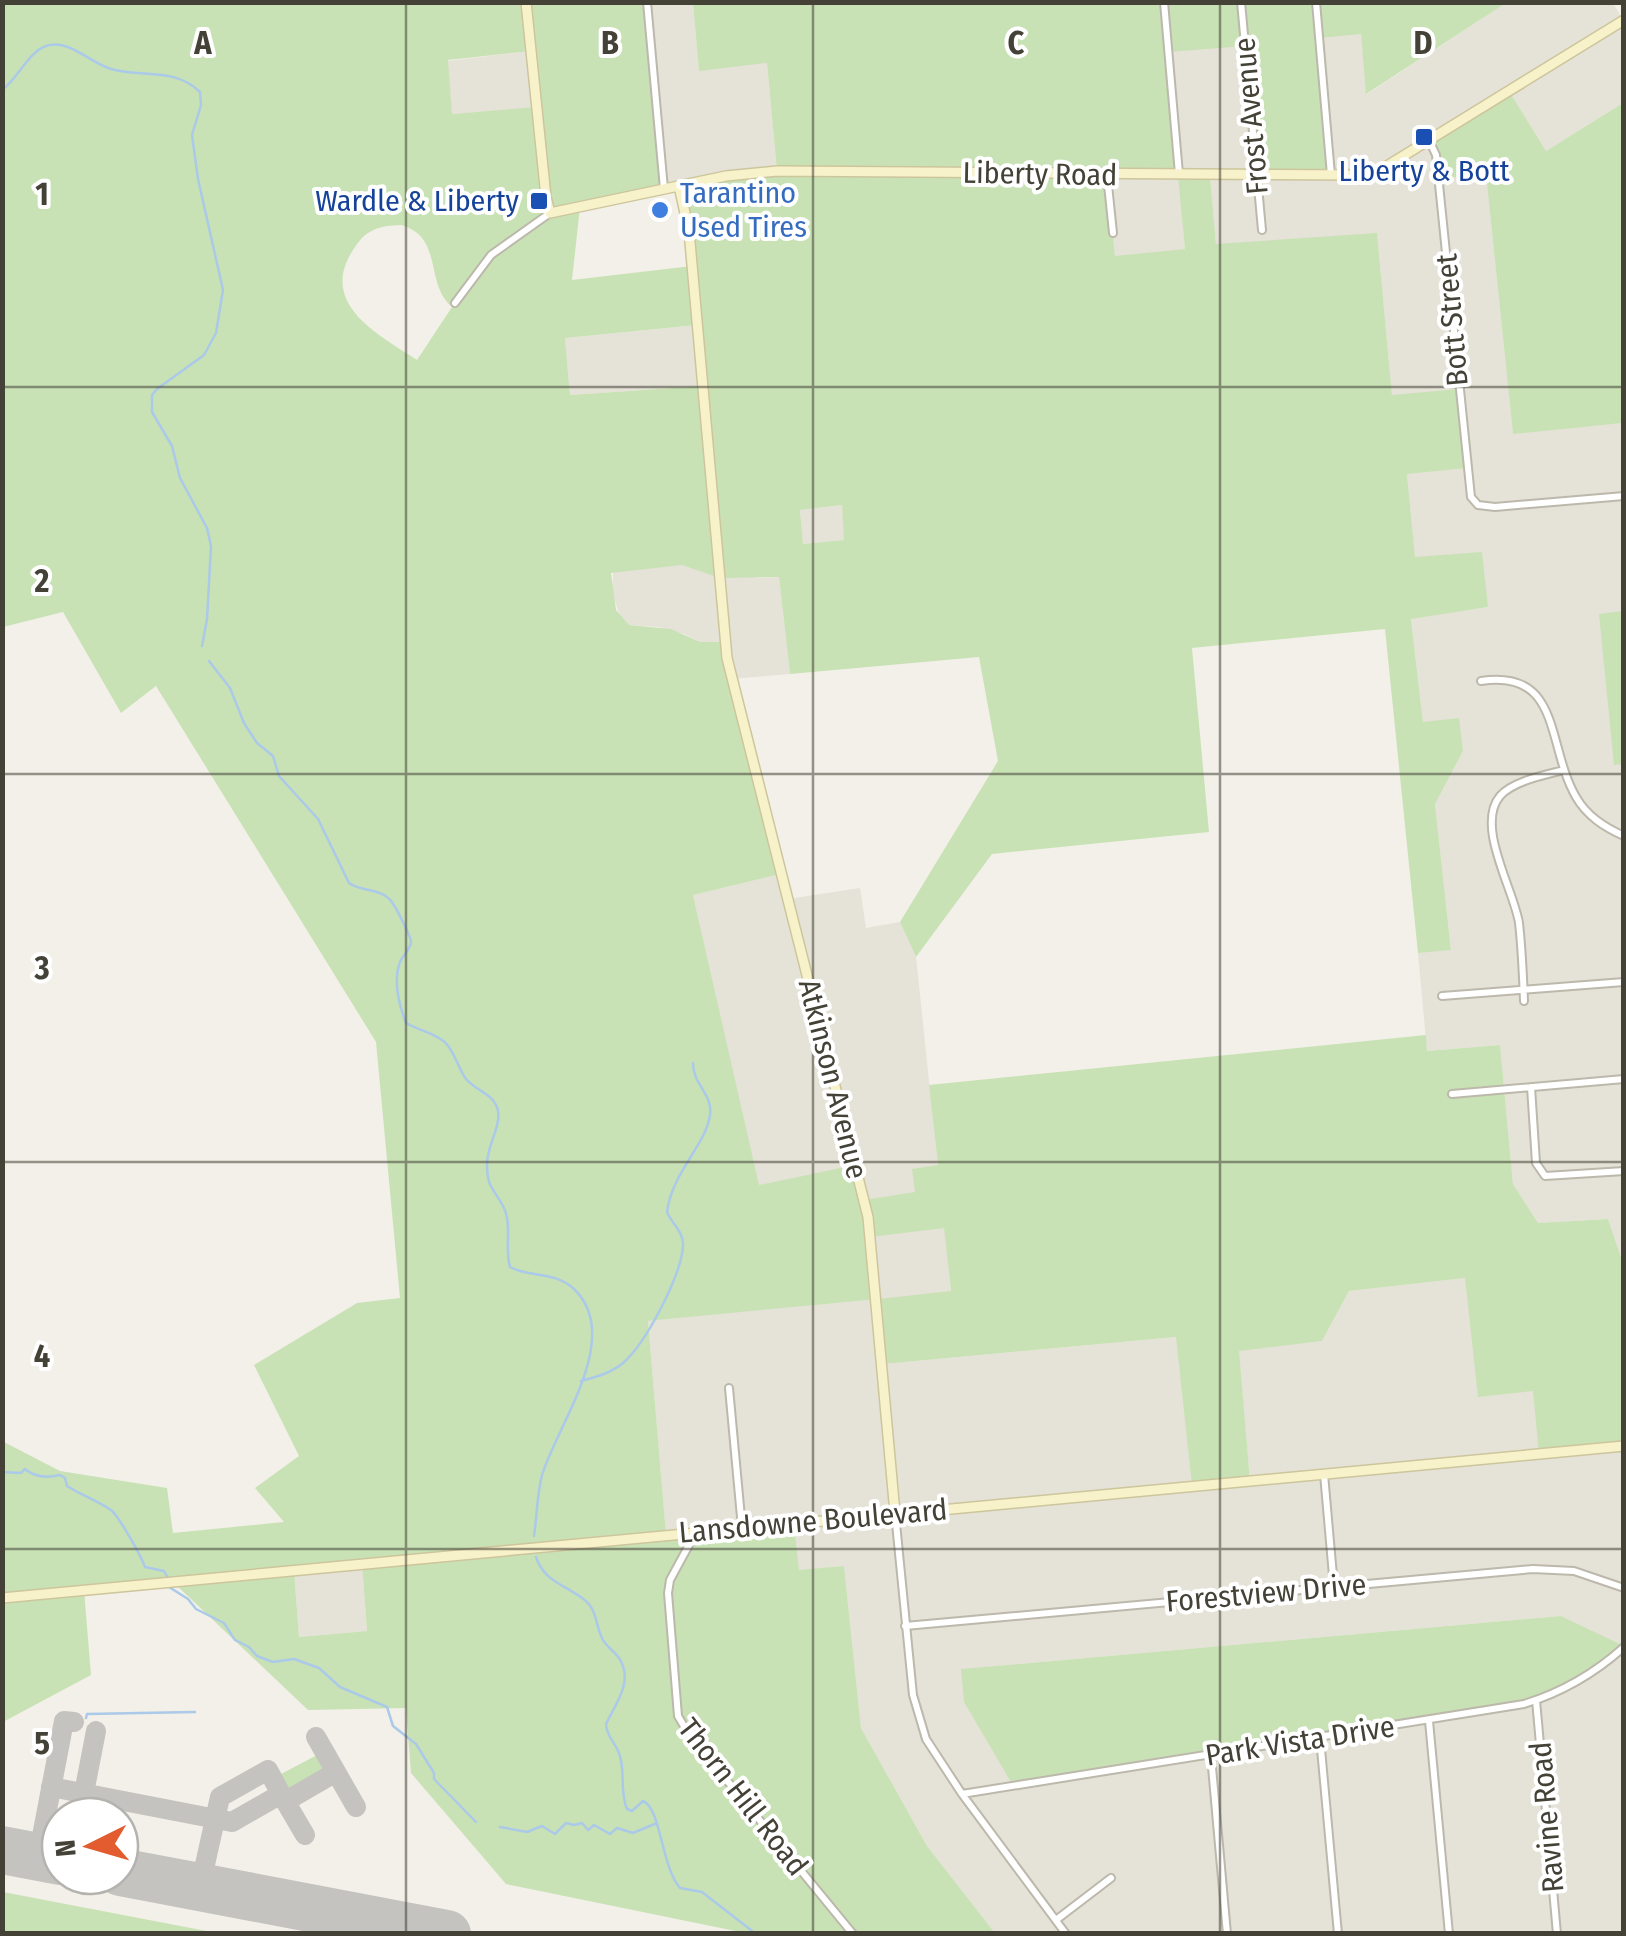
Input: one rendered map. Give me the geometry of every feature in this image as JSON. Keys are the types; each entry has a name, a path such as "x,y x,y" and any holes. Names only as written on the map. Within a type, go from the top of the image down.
{"street":[{"path":"526,2 550,214"},
{"path":"646,2 664,189"},
{"path":"1164,2 1179,176"},
{"name":"Frost Avenue","path":"1241,2 1262,230"},
{"path":"1316,2 1331,176"},
{"name":"Liberty Road","path":"455,303 490,256 550,214 726,176 778,171 1331,176 1377,171 1624,20"},
{"name":"Bott Street","path":"1429,140 1436,156 1467,480 1474,502 1494,507 1624,496"},
{"path":"1107,175 1112,233"},
{"name":"Atkinson Avenue","path":"679,186 689,231 728,658 868,1217 912,1695 920,1725 936,1758 1066,1934"},
{"path":"1480,681 1511,679 1532,689 1545,710 1564,770 1583,808 1599,823 1624,836"},
{"path":"1524,1001 1518,920 1496,847 1493,810 1508,790 1564,770"},
{"path":"1442,996 1624,982"},
{"path":"1452,1094 1624,1079"},
{"path":"1532,1087 1535,1157 1542,1174 1549,1178 1624,1171"},
{"path":"728,1388 742,1528"},
{"name":"Lansdowne Boulevard","path":"2,1598 1624,1446"},
{"path":"1324,1474 1334,1587"},
{"name":"Thorn Hill Road","path":"696,1532 670,1580 668,1593 678,1716 853,1934"},
{"name":"Forestview Drive","path":"906,1626 1552,1569 1585,1574 1624,1588"},
{"name":"Park Vista Drive","path":"962,1794 1536,1700 1584,1678 1624,1646"},
{"name":"Ravine Road","path":"1536,1700 1558,1934"},
{"path":"1429,1720 1448,1934"},
{"path":"1320,1738 1338,1934"},
{"path":"1211,1755 1227,1934"},
{"path":"1056,1920 1111,1878"}],"shaded area":[{"path":"647,3 693,3 699,70 767,62 777,171 664,189"},
{"path":"1241,3 1361,33 1367,94 1506,3 1613,3 1623,20 1623,103 1546,151 1509,91 1486,173 1513,433 1623,423 1623,1263 1608,1219 1538,1223 1513,1184 1500,1045 1427,1051 1418,953 1451,949 1435,804 1463,751 1423,722 1411,618 1488,607 1415,558 1407,474 1392,396 1377,234 1216,245 1210,176 1179,176 1185,249 1115,257 1107,175 1168,52"},
{"path":"531,51 537,108 452,114 447,61"},
{"path":"697,325 703,386 570,395 565,338"},
{"path":"842,505 845,540 803,544 800,510"},
{"path":"616,535 758,578 779,577 790,674 731,679 726,642 700,642 659,627 629,625 621,620 612,591"},
{"path":"781,874 788,899 860,888 866,928 900,922 916,957 951,1291 883,1364 1177,1337 1192,1486 1250,1480 1238,1350 1322,1341 1349,1291 1465,1278 1533,1391 1623,1446 1623,1646 1623,1933 995,1933 927,1846 861,1728 844,1566 799,1571 794,1523 666,1535 648,1321 786,1307 693,895","holes":["1561,1616 1623,1646 962,1669"]},
{"path":"362,1563 367,1631 299,1637 294,1570"}],"green space":[{"path":"3,3 647,3 664,189 580,207 572,280 692,266 679,186 777,171 767,63 699,71 693,3 1506,3 1366,94 1361,34 1319,38 1331,176 1257,176 1244,46 1169,52 1179,175 1210,176 1216,244 1377,233 1392,395 1459,389 1466,468 1407,474 1415,557 1482,552 1488,607 1411,619 1423,722 1459,718 1463,751 1435,804 1451,950 1418,953 1385,629 1192,648 1209,832 992,854 916,957 900,922 998,761 979,657 790,674 779,577 720,578 682,565 611,573 616,610 629,625 671,629 700,642 726,642 781,874 693,895 759,1185 855,1165 864,1200 915,1192 912,1169 938,1165 929,1085 1426,1035 1427,1051 1500,1045 1513,1184 1538,1223 1608,1219 1623,1263 1623,1446 1539,1454 1533,1391 1478,1397 1465,1278 1349,1291 1322,1341 1239,1351 1250,1481 1192,1486 1176,1337 883,1364 877,1299 648,1321 666,1534 794,1523 799,1570 844,1566 861,1728 927,1846 995,1933 750,1934 506,1884 411,1773 406,1708 308,1710 173,1582 84,1590 91,1675 3,1722 2,1441 60,1471 167,1488 173,1533 284,1522 255,1488 299,1456 254,1365 357,1303 400,1298 376,1042 156,686 121,713 63,612 3,627","holes":["531,51 536,107 452,114 448,60","1107,175 1178,176 1185,249 1115,256","401,225 423,240 438,286 452,307 417,360 356,315 343,285 345,267 355,247 369,232","697,325 702,386 570,395 565,338","842,505 844,540 803,544 800,510","944,1228 951,1291 878,1299 871,1237","362,1564 367,1631 299,1637 294,1570"]},
{"path":"1509,91 1546,151 1623,103 1623,423 1513,434 1486,174 1438,179 1429,140"},
{"path":"1623,611 1623,764 1614,765 1599,614"},
{"path":"1561,1616 1624,1646 1598,1669 1524,1704 1014,1787 964,1702 961,1669"},
{"path":"321,1753 328,1769 288,1791 281,1774"},
{"path":"3,1892 217,1933 3,1933"}],"waterway":[{"path":"2,90 39,49 54,44 71,48 111,69 180,79 200,92 201,105 192,135 223,290 216,333 204,355 157,389 152,395 152,412 172,446 180,478 207,528 211,546 202,646"},
{"path":"209,661 230,688 257,743 273,756 279,776 318,819 349,883 382,894 396,908 411,942 397,977 406,1023 446,1043 466,1079 496,1105 498,1117 487,1172 506,1213 510,1267 567,1283 588,1309 592,1331 590,1356 542,1475 534,1536"},
{"path":"581,1381 613,1369 632,1353 652,1325 676,1274 683,1241 667,1212 675,1184 710,1115 709,1101 693,1063"},
{"path":"2,1472 21,1473 25,1469 37,1476 65,1478 67,1486 111,1510 145,1567 164,1571 168,1578"},
{"path":"536,1557 549,1577 587,1603 603,1640 623,1667 622,1692 606,1724 621,1760 627,1809 632,1811 643,1801 649,1806 680,1888 702,1892 756,1934"},
{"path":"169,1587 196,1609 224,1623 235,1640 257,1656 273,1662 294,1659 319,1668 340,1687 387,1707 393,1726 416,1744 434,1779 476,1822"},
{"path":"86,1718 87,1714 195,1712"},
{"path":"500,1827 527,1832 542,1826 555,1834 566,1823 582,1823 588,1830 594,1825 610,1834 617,1828 633,1833 657,1823"}],"taxiway":[{"path":"38,1857 64,1721 74,1722"},
{"path":"84,1793 96,1731"},
{"path":"316,1737 336,1772"},
{"path":"200,1887 220,1797 268,1770 281,1794"},
{"path":"286,1801 336,1772 356,1807"},
{"path":"51,1787 232,1822 281,1794 305,1835"}],"runway":[{"path":"2,1850 40,1857"},
{"path":"140,1876 447,1934"}],"place":[{"name":"Liberty & Bott","path":"1424,137"},
{"name":"Wardle & Liberty","path":"539,201"},
{"name":"Tarantino Used Tires","path":"660,210"}]}
